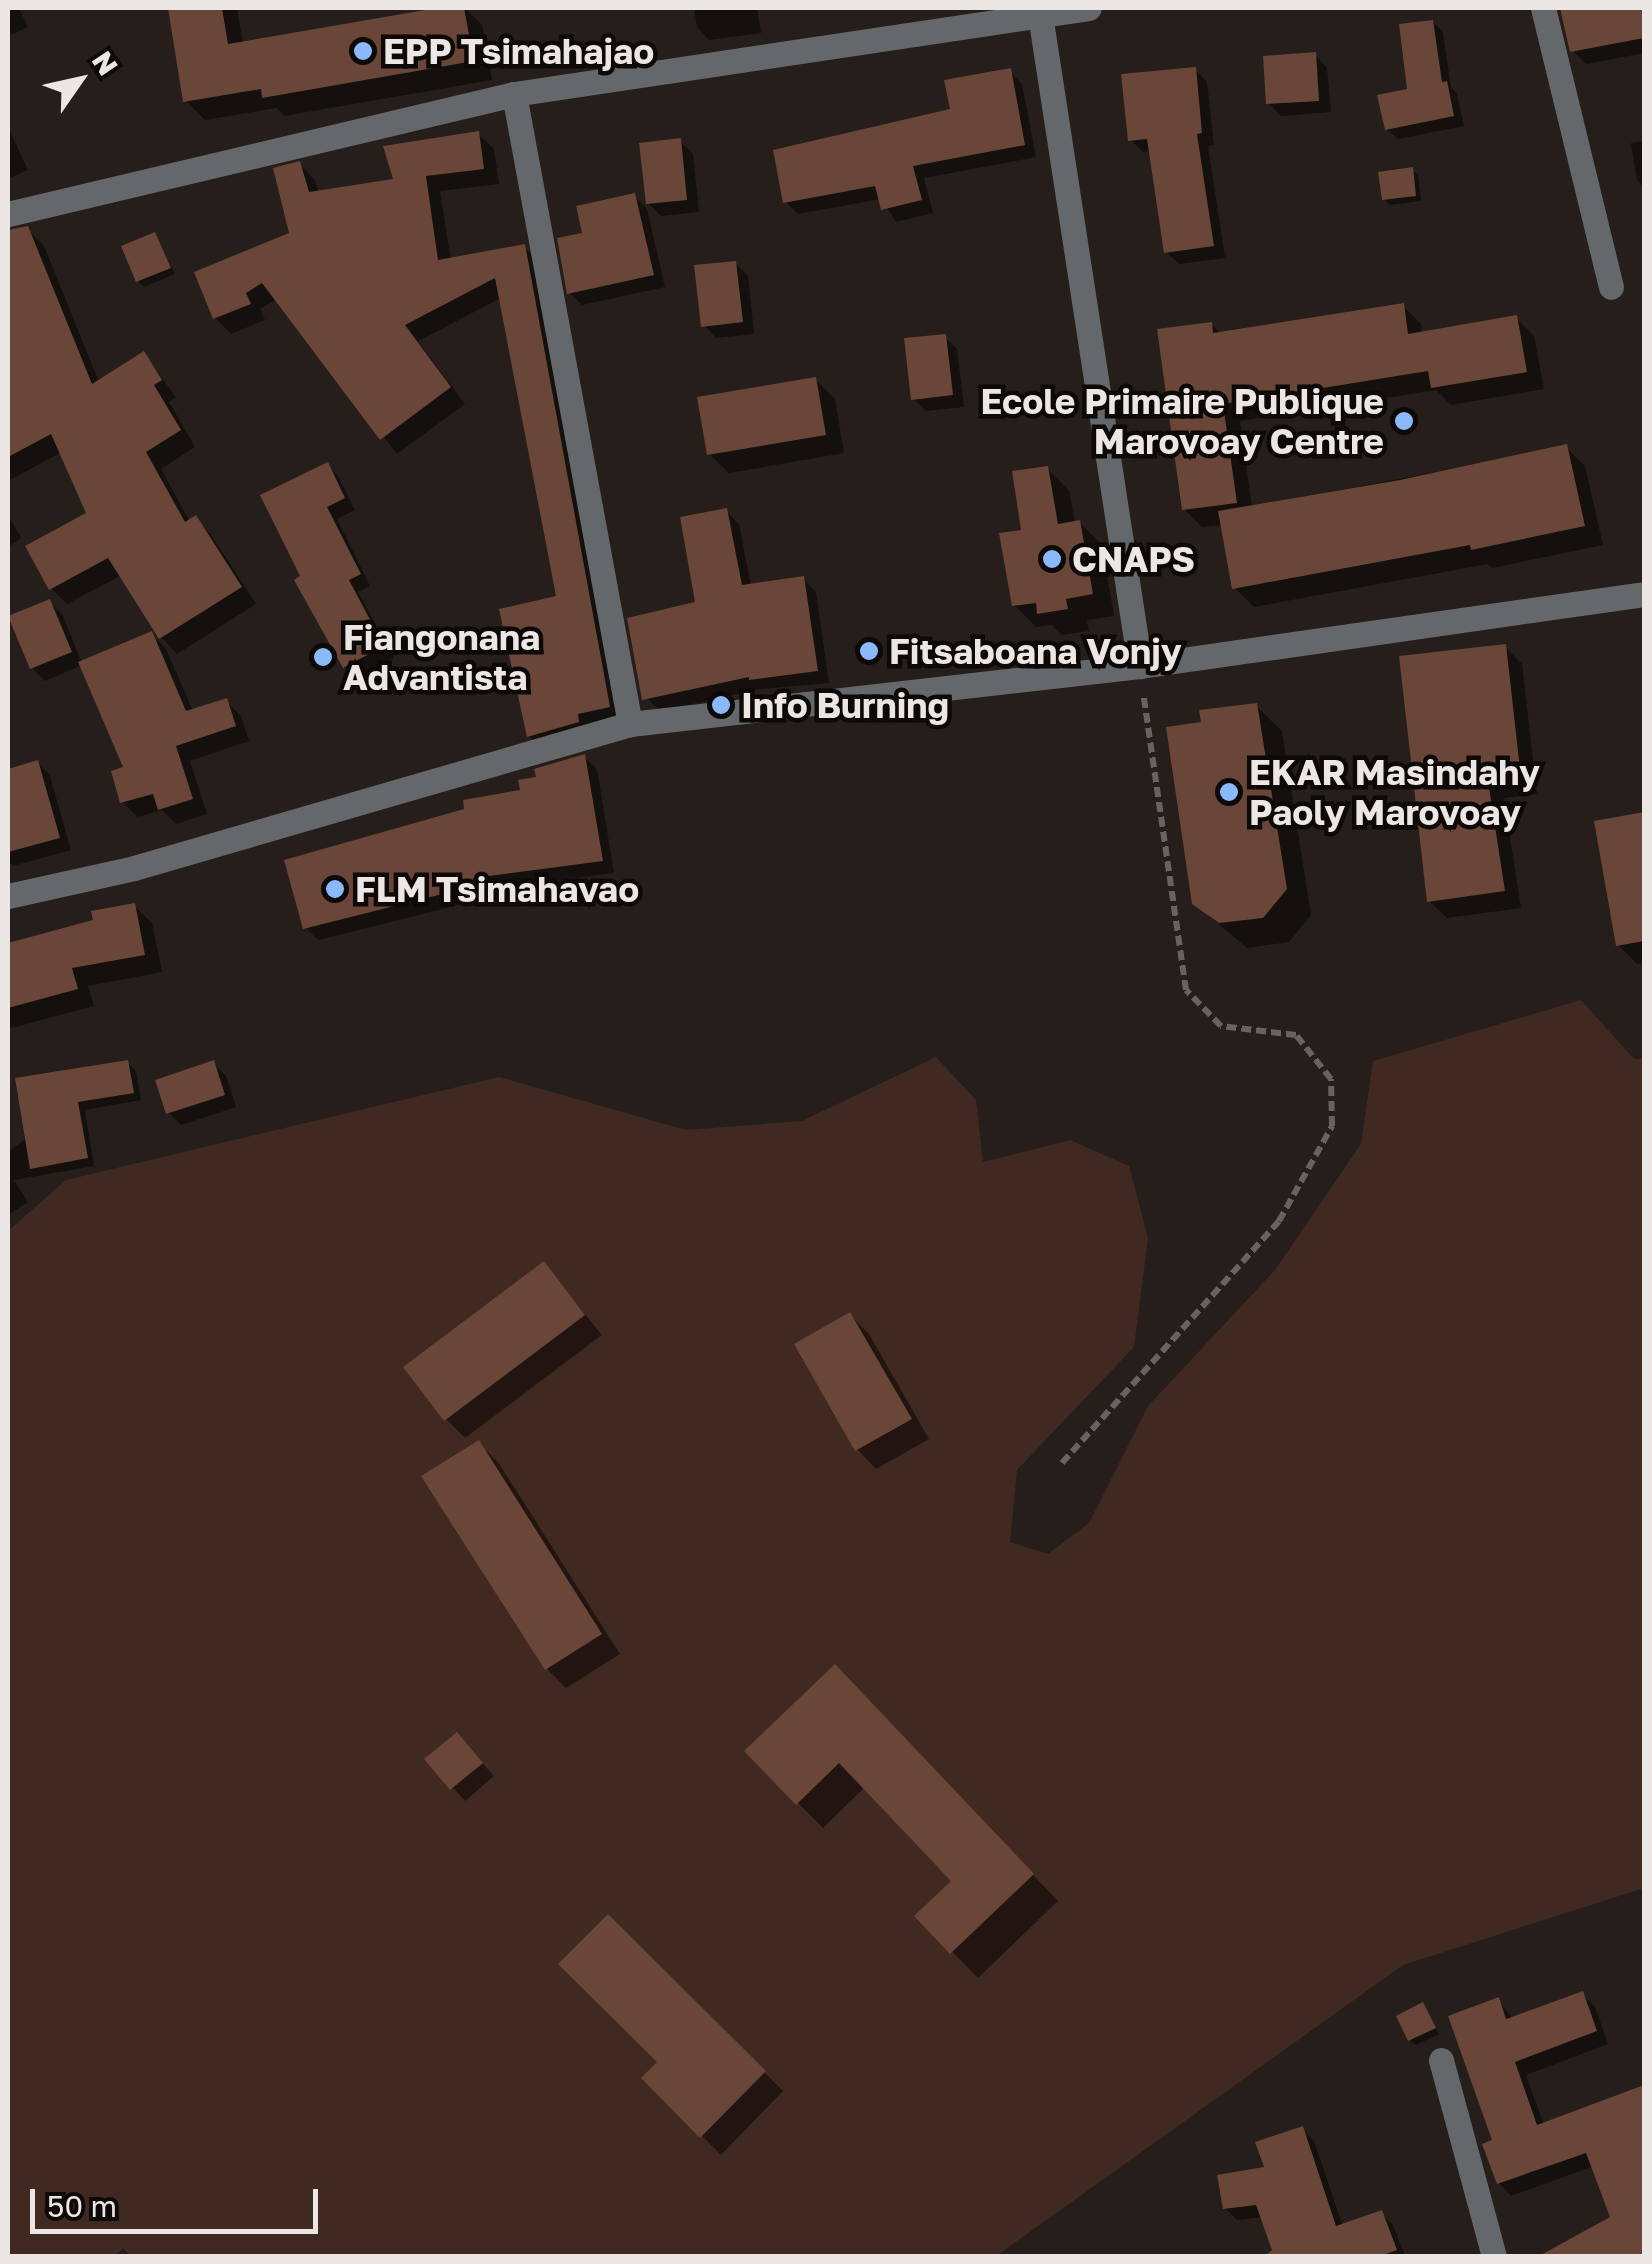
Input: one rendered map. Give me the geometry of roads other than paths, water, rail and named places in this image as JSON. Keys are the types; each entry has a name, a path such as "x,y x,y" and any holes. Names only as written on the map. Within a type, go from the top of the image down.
{"street":[{"path":"8,214 514,94 1039,10 1089,8"},
{"path":"1544,8 1611,287"},
{"path":"1039,10 1140,666"},
{"path":"514,94 630,724"},
{"path":"8,896 134,868 630,724 1140,666 1644,594"},
{"path":"1441,2060 1494,2256"}],"place":[{"name":"EPP Tsimahajao","path":"363,51"},
{"name":"Ecole Primaire Publique Marovoay Centre","path":"1404,421"},
{"name":"CNAPS","path":"1052,559"},
{"name":"Fitsaboana Vonjy","path":"869,651"},
{"name":"Fiangonana Advantista","path":"323,657"},
{"name":"Info Burning","path":"721,705"},
{"name":"EKAR Masindahy Paoly Marovoay","path":"1229,792"},
{"name":"FLM Tsimahavao","path":"335,889"}]}
